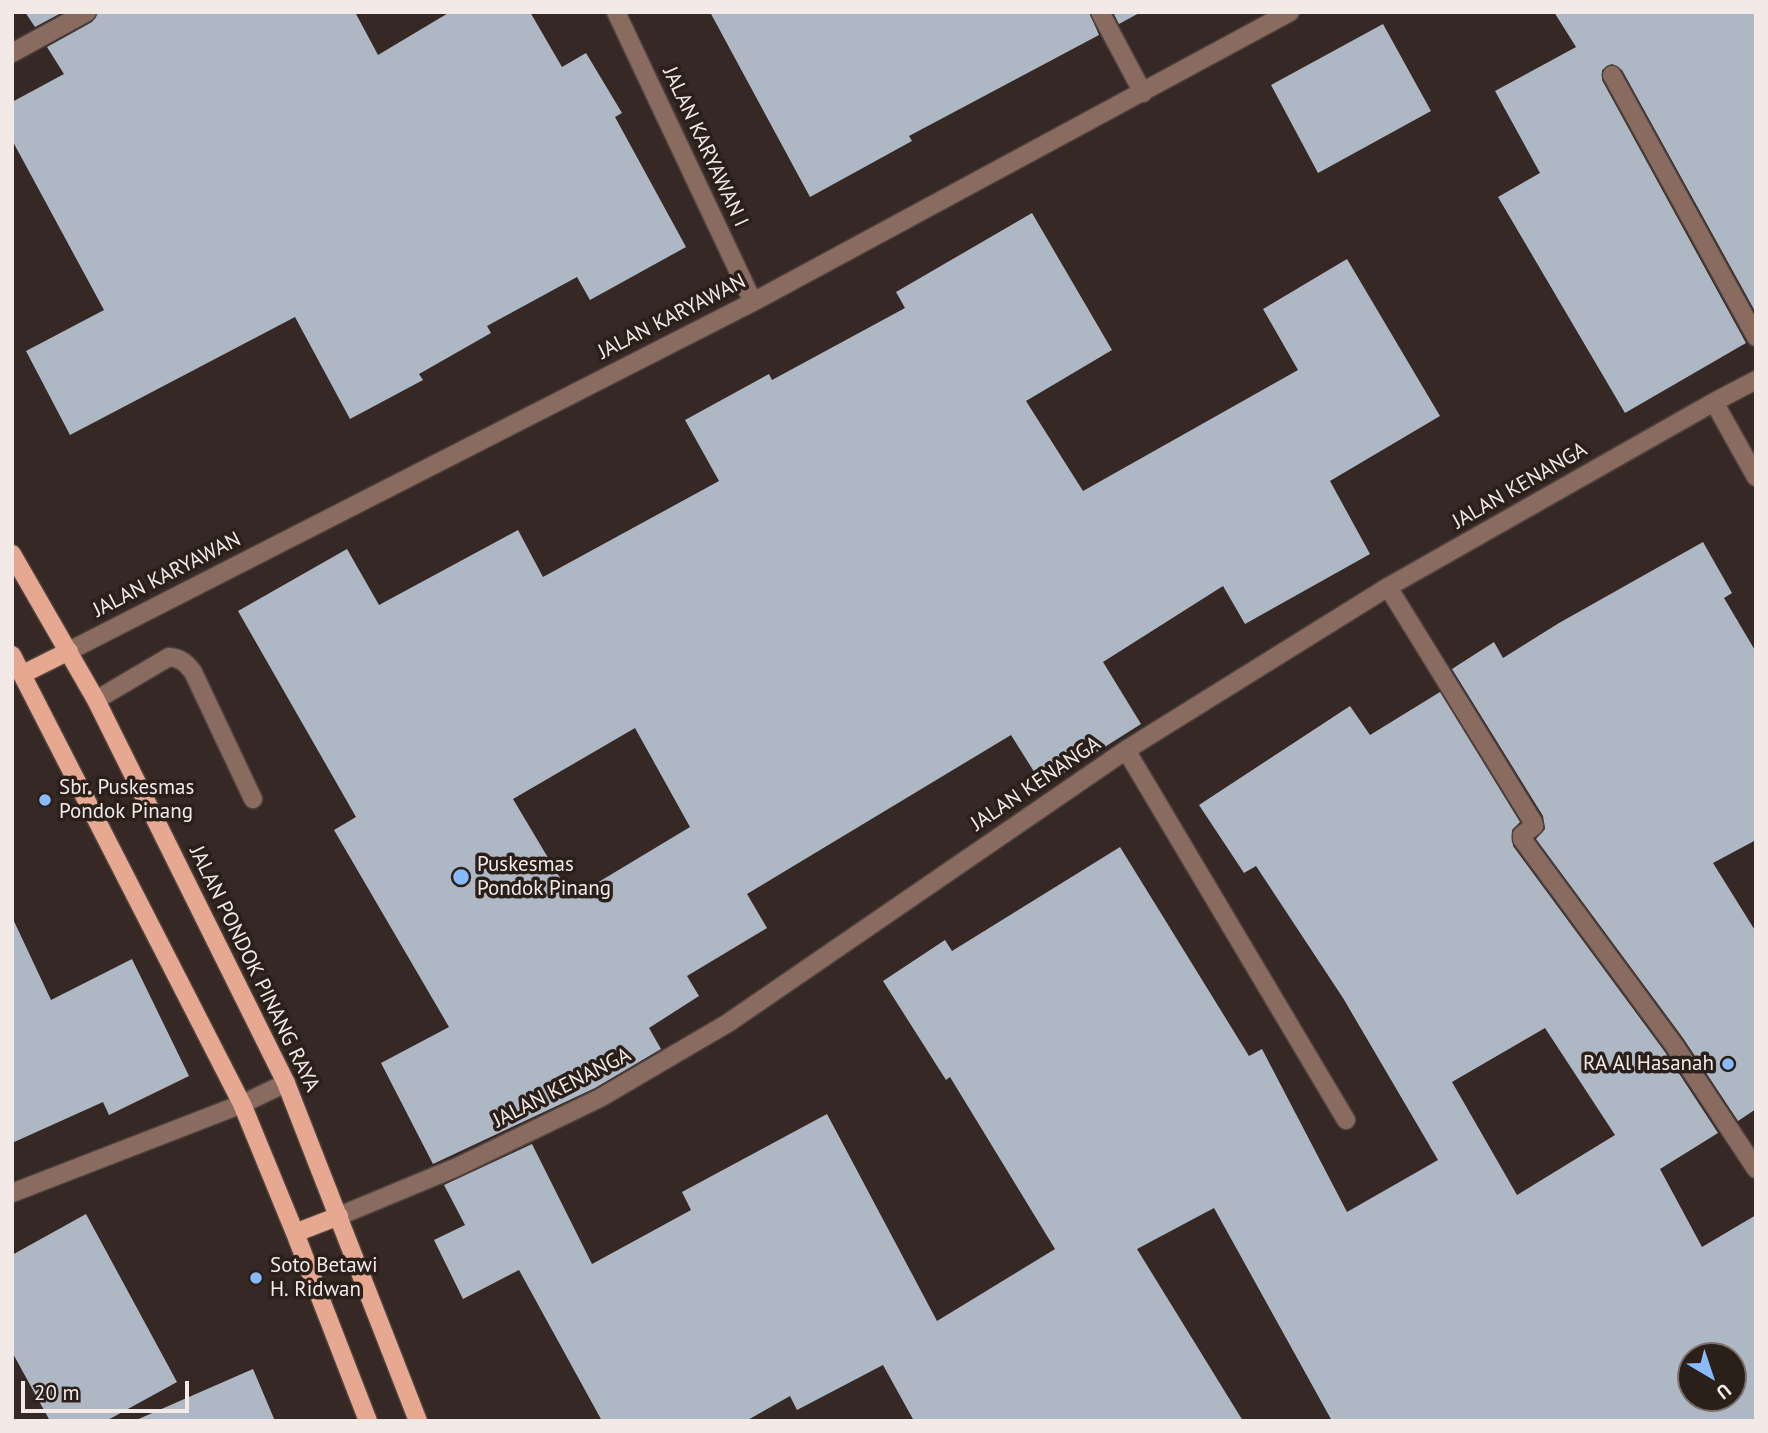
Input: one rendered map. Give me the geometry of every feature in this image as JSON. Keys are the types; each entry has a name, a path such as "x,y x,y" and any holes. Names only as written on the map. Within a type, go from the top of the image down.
{"main road":[{"name":"JALAN PONDOK PINANG RAYA","path":"12,554 96,700 286,1083 418,1421"},
{"path":"23,674 69,651"},
{"path":"12,655 242,1104 368,1421"},
{"path":"295,1233 339,1216"}],"street":[{"path":"12,53 87,12"},
{"name":"JALAN KARYAWAN I","path":"616,12 753,302"},
{"path":"1100,12 1143,93"},
{"name":"JALAN KARYAWAN","path":"69,651 753,302 1290,12"},
{"path":"1612,75 1756,337"},
{"name":"JALAN KENANGA","path":"339,1216 457,1167 600,1097 728,1023 1126,750 1388,587 1756,380"},
{"path":"1714,402 1756,477"},
{"path":"1388,587 1533,822 1534,826 1522,835 1522,839 1674,1045 1756,1168"},
{"path":"96,700 169,657 186,662 253,799"},
{"path":"1126,750 1346,1120"},
{"path":"12,1193 242,1104 286,1083"}],"building":[{"path":"25,12 63,12 35,27"},
{"path":"98,12 355,12 378,55 450,12 530,12 562,67 586,53 622,113 615,117 686,247 590,300 577,277 487,326 491,333 419,374 423,380 350,419 295,317 70,435 26,351 104,310 12,140 12,102 64,74 47,47 92,22"},
{"path":"710,12 1089,12 1099,35 909,136 912,141 810,197"},
{"path":"1113,12 1141,12 1119,24"},
{"path":"1554,12 1756,12 1756,313 1622,70 1612,64 1602,70 1602,80 1746,343 1625,413 1498,197 1540,173 1495,91 1576,47"},
{"path":"1383,24 1431,111 1318,173 1271,85"},
{"path":"1032,213 1112,350 1026,401 1083,491 1298,370 1263,309 1347,259 1440,416 1330,481 1370,554 1245,624 1223,586 1103,662 1141,724 1043,786 1011,735 747,894 767,928 687,976 699,996 649,1028 661,1049 595,1088 433,1164 381,1063 449,1027 334,830 356,817 238,611 347,549 379,605 518,530 543,577 719,481 685,420 769,374 772,380 905,308 896,292","holes":["635,728 690,827 572,898 513,799"]},
{"path":"1703,542 1732,593 1724,598 1756,652 1756,840 1713,863 1756,932 1756,1109 1738,1121 1683,1038 1536,839 1545,829 1543,816 1452,669 1494,642 1503,658 1559,623"},
{"path":"1440,692 1520,822 1512,830 1513,846 1665,1052 1718,1133 1660,1169 1702,1247 1756,1215 1756,1421 1332,1421 1214,1208 1137,1249 1243,1421 914,1421 883,1365 797,1410 790,1396 746,1421 602,1421 519,1270 463,1299 434,1240 465,1225 444,1185 532,1144 592,1264 691,1210 682,1192 827,1114 937,1321 1055,1249 950,1077 946,1080 883,981 945,940 952,951 1120,847 1249,1056 1262,1049 1347,1212 1438,1160 1343,998 1256,866 1244,873 1199,805 1350,706 1370,735","holes":["1545,1028 1615,1135 1517,1195 1452,1082"]},
{"path":"12,917 51,1000 132,959 189,1076 109,1115 103,1102 12,1143"},
{"path":"86,1214 177,1382 106,1421 50,1421 12,1352 12,1255"},
{"path":"253,1369 275,1421 134,1421"}],"place":[{"name":"Sbr. Puskesmas Pondok Pinang","path":"45,800"},
{"name":"Puskesmas Pondok Pinang","path":"461,877"},
{"name":"RA Al Hasanah","path":"1728,1064"},
{"name":"Soto Betawi H. Ridwan","path":"256,1278"}]}
